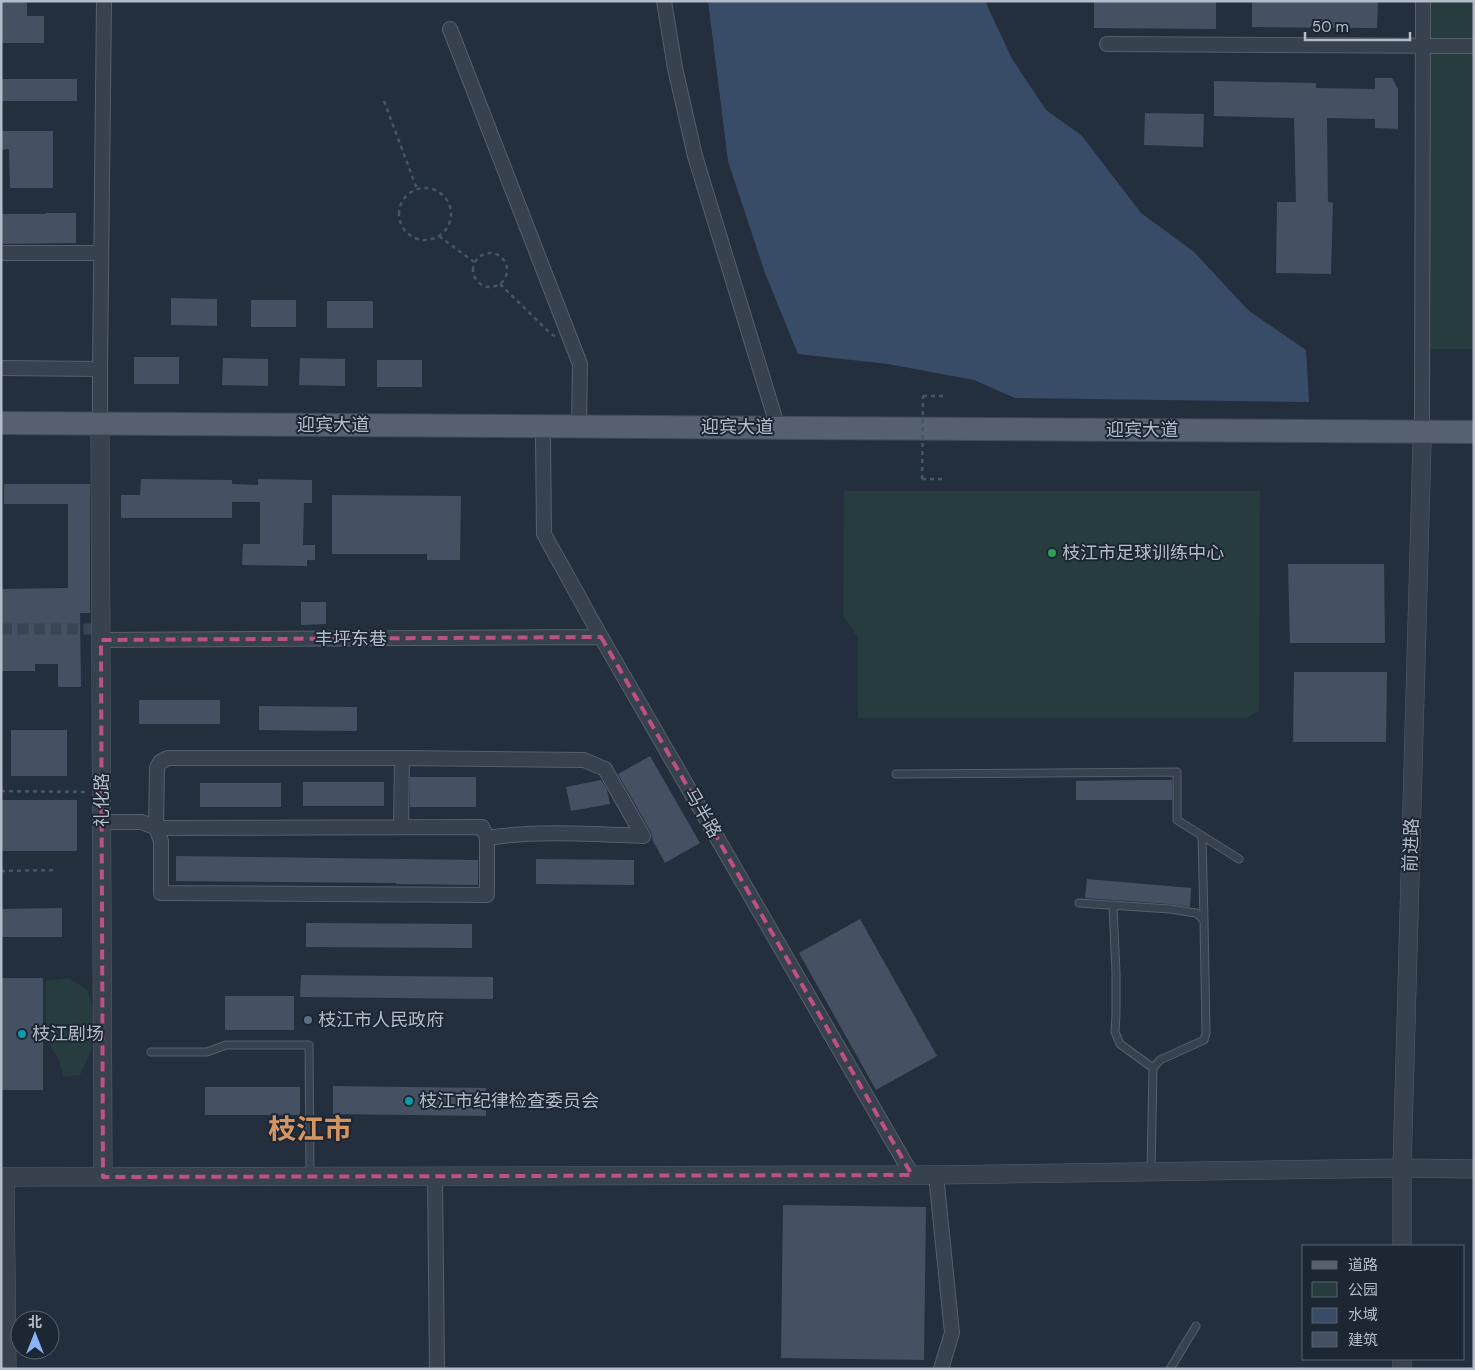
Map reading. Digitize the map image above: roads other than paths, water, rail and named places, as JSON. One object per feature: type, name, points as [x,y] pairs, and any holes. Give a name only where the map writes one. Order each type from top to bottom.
[{"type":"main road","name":"迎宾大道","points":[[1,423],[100,429],[543,438],[1422,437],[1474,432]]},
{"type":"main road","name":"迎宾大道","points":[[1,434],[100,429],[579,426],[1422,437],[1474,443]]},
{"type":"street","points":[[100,429],[104,1]]},
{"type":"street","points":[[664,1],[675,68],[695,156],[778,428]]},
{"type":"street","points":[[1422,437],[1424,1]]},
{"type":"street","points":[[450,29],[580,364],[579,426]]},
{"type":"street","points":[[1107,44],[1474,46]]},
{"type":"street","points":[[1,253],[101,253]]},
{"type":"street","points":[[1,368],[100,369]]},
{"type":"street","name":"礼化路","points":[[100,429],[103,1177]]},
{"type":"street","name":"前进路","points":[[1402,1245],[1402,1168],[1422,437]]},
{"type":"street","name":"马半路","points":[[543,438],[544,534],[912,1175]]},
{"type":"street","name":"丰坪东巷","points":[[101,640],[602,637]]},
{"type":"street","points":[[102,822],[142,822],[156,828],[482,827],[486,838],[486,895],[161,893],[161,841],[156,828],[157,768],[160,762],[168,758],[584,760],[605,769],[643,836],[546,834],[505,835],[486,838]]},
{"type":"street","points":[[401,827],[402,758]]},
{"type":"street","points":[[7,1369],[3,1177],[936,1175],[1402,1168],[1474,1170]]},
{"type":"street","points":[[936,1175],[952,1333],[941,1369]]},
{"type":"street","points":[[435,1176],[436,1369]]},
{"type":"lane","points":[[896,774],[1177,772],[1177,820],[1239,859]]},
{"type":"lane","points":[[1151,1172],[1153,1068],[1160,1060],[1204,1040],[1206,1032],[1202,836]]},
{"type":"lane","points":[[1078,903],[1170,909],[1196,913],[1204,920]]},
{"type":"lane","points":[[1113,905],[1116,973],[1115,1032],[1120,1044],[1153,1068]]},
{"type":"lane","points":[[151,1052],[207,1052],[226,1045],[309,1045],[310,1176]]},
{"type":"lane","points":[[1170,1369],[1196,1326]]},
{"type":"water","points":[[708,1],[985,1],[1012,59],[1046,110],[1082,136],[1141,213],[1194,252],[1249,311],[1306,350],[1309,402],[1015,398],[974,380],[888,364],[798,354],[765,273],[728,161]]},
{"type":"tunnel","points":[[1,629],[101,629]]},
{"type":"place","name":"枝江市足球训练中心","points":[[1052,553]]},
{"type":"place","name":"枝江市人民政府","points":[[308,1020]]},
{"type":"place","name":"枝江剧场","points":[[22,1034]]},
{"type":"place","name":"枝江市纪律检查委员会","points":[[409,1101]]},
{"type":"district","name":"枝江市","points":[[310,1129]]}]
